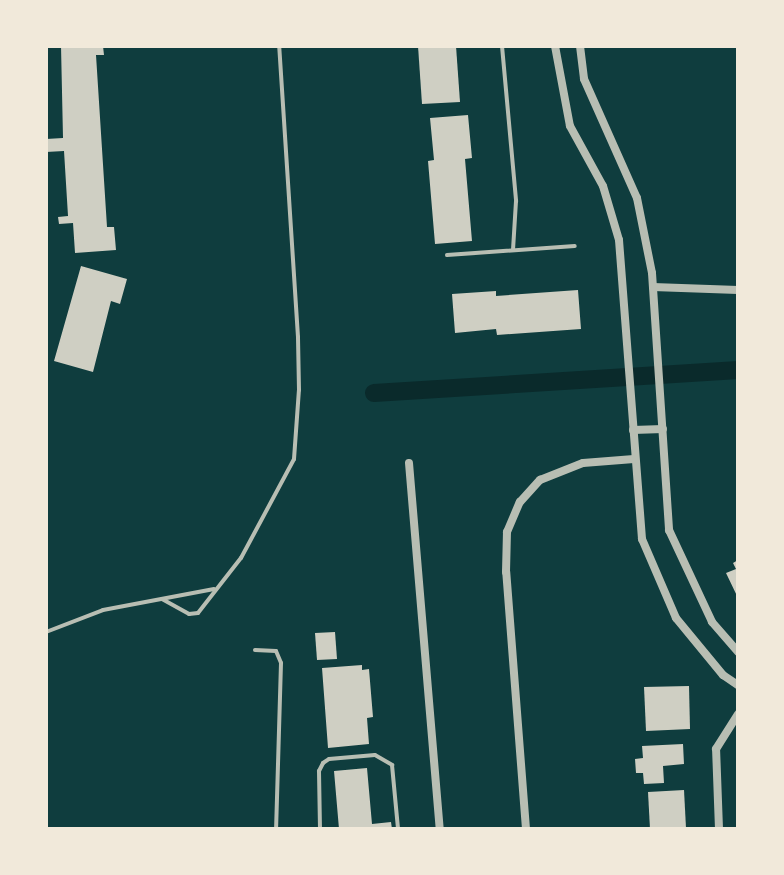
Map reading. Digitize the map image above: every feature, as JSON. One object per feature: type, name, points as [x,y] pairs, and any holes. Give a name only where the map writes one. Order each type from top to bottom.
[{"type":"street","points":[[555,46],[570,126],[603,186],[619,240],[642,539],[676,618],[723,675],[738,685]]},
{"type":"street","points":[[580,46],[584,79],[637,198],[653,287],[669,530],[712,622],[738,652]]},
{"type":"street","points":[[653,287],[738,290]]},
{"type":"street","points":[[633,430],[663,429]]},
{"type":"street","points":[[526,829],[506,572],[507,532],[520,502],[540,480],[583,463],[634,459]]},
{"type":"street","points":[[409,463],[440,829]]},
{"type":"street","points":[[719,829],[716,749],[738,714]]},
{"type":"lane","points":[[162,599],[195,615],[241,558],[294,459],[298,337],[279,46]]},
{"type":"lane","points":[[502,46],[516,201],[513,250]]},
{"type":"lane","points":[[447,255],[575,246]]},
{"type":"lane","points":[[46,632],[103,610],[217,589]]},
{"type":"lane","points":[[255,650],[276,651],[281,663],[276,829]]},
{"type":"lane","points":[[320,829],[319,771],[323,763],[329,759],[375,755],[392,765],[398,829]]},
{"type":"building","points":[[61,46],[103,46],[104,55],[96,55],[107,227],[114,227],[116,250],[75,253],[73,223],[59,224],[58,217],[68,216],[64,151],[46,152],[46,139],[63,138]]},
{"type":"building","points":[[418,46],[456,46],[460,102],[422,104]]},
{"type":"building","points":[[468,115],[472,158],[465,159],[472,241],[435,244],[428,161],[434,160],[430,118]]},
{"type":"building","points":[[81,266],[127,279],[120,304],[111,301],[93,372],[54,361]]},
{"type":"building","points":[[578,290],[581,329],[497,335],[496,329],[455,333],[452,294],[496,291],[496,296]]},
{"type":"building","points":[[738,560],[738,598],[726,573],[736,569],[733,563]]},
{"type":"building","points":[[335,632],[337,659],[317,660],[315,633]]},
{"type":"building","points":[[362,665],[362,670],[369,669],[373,717],[367,718],[369,744],[328,748],[322,668]]},
{"type":"building","points":[[689,686],[690,729],[646,731],[644,687]]},
{"type":"building","points":[[683,744],[684,764],[663,766],[664,783],[644,784],[643,773],[636,773],[635,759],[643,758],[642,746]]},
{"type":"building","points":[[367,768],[372,824],[391,822],[392,829],[339,829],[334,771]]},
{"type":"building","points":[[684,790],[686,828],[650,829],[648,792]]},
{"type":"waterway","points":[[374,393],[738,370]]}]
